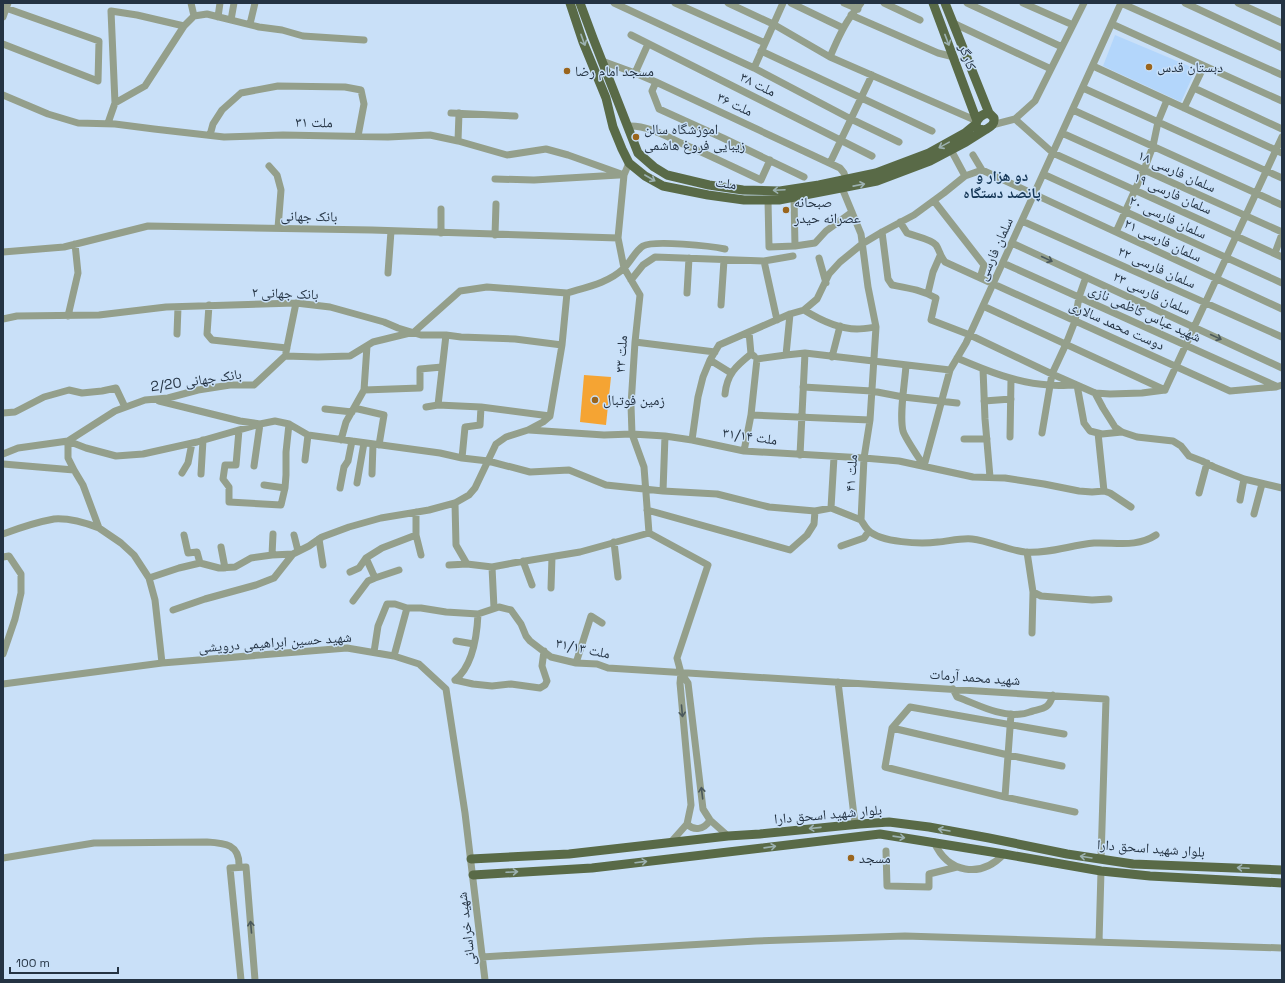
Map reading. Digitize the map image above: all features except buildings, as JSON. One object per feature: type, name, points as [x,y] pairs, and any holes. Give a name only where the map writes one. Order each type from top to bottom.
[{"type":"main road","name":"ملت","points":[[570,3],[583,42],[606,98],[613,127],[629,163],[645,176],[663,186],[734,199],[779,200],[794,197],[844,184],[929,153],[965,133],[977,122]]},
{"type":"main road","name":"ملت","points":[[580,3],[638,153],[654,167],[667,175],[709,185],[750,190],[780,191],[819,185],[877,181],[930,161],[988,128]]},
{"type":"main road","name":"کارگر","points":[[933,3],[977,122]]},
{"type":"main road","name":"کارگر","points":[[945,3],[989,113]]},
{"type":"main road","points":[[606,98],[616,95]]},
{"type":"main road","points":[[989,113],[994,118],[994,123],[988,128],[978,129],[977,122],[983,115],[989,113]]},
{"type":"main road","name":"بلوار شهید اسحق دارا","points":[[471,859],[569,854],[728,836],[889,822],[962,833],[1133,864],[1282,870]]},
{"type":"main road","points":[[960,847],[962,833]]},
{"type":"main road","name":"بلوار شهید اسحق دارا","points":[[473,875],[592,868],[880,834],[1101,871],[1150,876],[1282,883]]},
{"type":"main road","points":[[1101,859],[1101,871]]},
{"type":"street","points":[[191,3],[194,16]]},
{"type":"street","points":[[218,17],[220,3]]},
{"type":"street","points":[[231,20],[234,3]]},
{"type":"street","points":[[250,24],[255,3]]},
{"type":"street","points":[[614,3],[754,68],[851,119],[899,142]]},
{"type":"street","points":[[675,3],[765,43]]},
{"type":"street","points":[[728,3],[773,24],[830,57],[977,122]]},
{"type":"street","points":[[754,68],[783,3]]},
{"type":"street","points":[[791,3],[843,28]]},
{"type":"street","points":[[830,57],[843,28],[859,6],[844,3]]},
{"type":"street","points":[[884,3],[920,20]]},
{"type":"street","points":[[967,3],[1062,47]]},
{"type":"street","points":[[1023,3],[1073,25]]},
{"type":"street","points":[[988,128],[1015,119],[1035,101],[1083,3]]},
{"type":"street","points":[[1121,3],[1282,75]]},
{"type":"street","name":"سلمان فارسی","points":[[924,466],[950,370],[970,335],[1121,3]]},
{"type":"street","points":[[1185,3],[1282,48]]},
{"type":"street","points":[[1238,3],[1282,23]]},
{"type":"street","points":[[3,17],[6,6],[98,40],[98,81],[3,44]]},
{"type":"street","points":[[108,124],[115,103],[111,11],[137,15],[184,26]]},
{"type":"street","points":[[115,103],[144,86],[184,26],[194,16],[207,14],[303,36],[364,40]]},
{"type":"street","points":[[852,15],[938,53],[954,57]]},
{"type":"street","points":[[953,23],[1051,70]]},
{"type":"street","points":[[1112,24],[1282,101]]},
{"type":"street","name":"ملت ۳۸","points":[[631,35],[872,156]]},
{"type":"street","points":[[635,73],[648,44]]},
{"type":"street","points":[[761,51],[932,131]]},
{"type":"street","name":"ملت ۳۶","points":[[602,61],[656,82],[840,168],[844,173],[844,184]]},
{"type":"street","points":[[1093,66],[1279,152]]},
{"type":"street","points":[[1184,108],[1204,66]]},
{"type":"street","points":[[830,163],[872,76]]},
{"type":"street","points":[[656,82],[652,91],[659,109],[804,177]]},
{"type":"street","points":[[210,135],[213,124],[222,110],[241,93],[278,86],[345,87],[361,90],[364,104],[358,136]]},
{"type":"street","points":[[1083,88],[1282,178]]},
{"type":"street","points":[[1194,88],[1282,129]]},
{"type":"street","name":"ملت ۳۱","points":[[3,95],[48,114],[78,123],[108,124],[224,137],[283,135],[388,137],[430,135],[458,141],[507,155],[546,150],[568,155],[624,175]]},
{"type":"street","points":[[1116,232],[1144,170],[1153,146],[1158,122],[1167,100]]},
{"type":"street","points":[[1072,110],[1282,205]]},
{"type":"street","points":[[451,113],[515,116]]},
{"type":"street","points":[[458,141],[459,113]]},
{"type":"street","name":"سلمان فارسی ۱۹","points":[[1015,119],[1053,153],[1282,256]]},
{"type":"street","points":[[628,126],[636,126],[655,131],[761,180],[770,160]]},
{"type":"street","name":"سلمان فارسی ۱۸","points":[[1062,133],[1282,233]]},
{"type":"street","points":[[1165,390],[1266,171],[1279,152],[1282,137]]},
{"type":"street","points":[[951,150],[965,176]]},
{"type":"street","points":[[692,440],[698,397],[703,377],[710,360],[719,345],[790,314],[804,310],[817,300],[829,274],[840,262],[862,244],[934,201],[965,176],[982,170],[973,155]]},
{"type":"street","name":"ملت ۳۳","points":[[629,163],[624,175],[618,238],[624,268],[640,295],[631,405],[632,434],[644,468],[649,533]]},
{"type":"street","points":[[270,166],[277,175],[281,190],[278,228]]},
{"type":"street","name":"سلمان فارسی ۲۱","points":[[982,170],[1282,309]]},
{"type":"street","name":"سلمان فارسی ۲۰","points":[[1043,174],[1282,283]]},
{"type":"street","points":[[496,179],[534,180],[624,175]]},
{"type":"street","name":"ملت ۴۱","points":[[308,435],[488,461],[530,472],[569,470],[606,485],[663,491],[717,494],[769,507],[815,510],[831,508],[861,520],[864,458],[870,420],[876,327],[868,287],[861,234],[852,212],[844,184]]},
{"type":"street","points":[[794,197],[795,246]]},
{"type":"street","points":[[768,200],[769,247],[795,246],[815,243],[826,231],[852,212]]},
{"type":"street","points":[[934,201],[984,265],[980,278]]},
{"type":"street","points":[[495,235],[496,204]]},
{"type":"street","points":[[441,209],[441,233]]},
{"type":"street","name":"سلمان فارسی ۲۲","points":[[1022,220],[1282,337]]},
{"type":"street","name":"دوست محمد سالاری","points":[[900,222],[907,233],[928,240],[935,245],[940,256],[945,262],[1230,391],[1279,386]]},
{"type":"street","name":"بانک جهانی","points":[[3,252],[64,247],[148,226],[278,228],[618,238]]},
{"type":"street","points":[[388,273],[391,231]]},
{"type":"street","points":[[882,232],[888,279],[892,285],[916,289],[936,298],[931,320],[970,335],[1095,393],[1142,393],[1165,390]]},
{"type":"street","points":[[1275,253],[1282,233]]},
{"type":"street","points":[[209,305],[208,334],[212,340],[318,357],[350,356],[373,342],[414,332],[460,291],[487,287],[567,293],[612,279],[624,268],[643,246],[653,243],[707,246],[725,249]]},
{"type":"street","name":"سلمان فارسی ۲۳","points":[[1012,243],[1282,368]]},
{"type":"street","points":[[68,316],[78,273],[75,244]]},
{"type":"street","points":[[631,280],[643,265],[655,256],[724,260],[764,260],[793,256]]},
{"type":"street","points":[[928,294],[933,272],[940,256]]},
{"type":"street","points":[[687,293],[689,258]]},
{"type":"street","points":[[819,258],[826,283]]},
{"type":"street","points":[[721,305],[724,260]]},
{"type":"street","points":[[764,260],[777,320]]},
{"type":"street","name":"شهید عباس کاظمی نازی","points":[[1003,263],[1279,386]]},
{"type":"street","points":[[1042,433],[1052,374],[1075,321],[1079,297],[1086,277]]},
{"type":"street","points":[[149,578],[200,563],[219,568],[235,567],[251,558],[295,552],[309,546],[319,539],[349,527],[381,518],[429,510],[455,503],[469,495],[475,488],[496,444],[506,437],[528,430],[543,422],[550,416],[562,345],[567,293]]},
{"type":"street","points":[[286,352],[296,303]]},
{"type":"street","name":"بانک جهانی ۲","points":[[3,319],[18,316],[98,315],[209,305],[296,303],[330,308],[384,322],[422,335],[515,339],[562,345]]},
{"type":"street","points":[[983,306],[1165,390]]},
{"type":"street","points":[[177,334],[178,307]]},
{"type":"street","points":[[804,310],[820,320],[840,326],[856,329],[876,327]]},
{"type":"street","points":[[786,355],[790,314]]},
{"type":"street","points":[[832,357],[840,326]]},
{"type":"street","points":[[749,332],[751,354],[757,359],[805,353],[950,370]]},
{"type":"street","points":[[438,405],[446,335]]},
{"type":"street","points":[[635,342],[715,352]]},
{"type":"street","points":[[342,440],[346,422],[364,390],[367,346]]},
{"type":"street","name":"بانک جهانی 2/20","points":[[3,454],[18,448],[68,441],[115,411],[145,400],[168,398],[198,390],[224,386],[254,385],[286,352]]},
{"type":"street","points":[[800,454],[805,353]]},
{"type":"street","points":[[725,394],[726,383],[731,373],[751,354]]},
{"type":"street","points":[[957,358],[1011,379],[1050,386],[1078,385]]},
{"type":"street","points":[[744,451],[751,415],[757,359]]},
{"type":"street","points":[[710,360],[731,373]]},
{"type":"street","points":[[906,365],[902,419],[903,432],[924,466]]},
{"type":"street","points":[[364,390],[420,388],[420,369],[442,367]]},
{"type":"street","points":[[983,369],[990,477]]},
{"type":"street","points":[[1010,437],[1011,379]]},
{"type":"street","points":[[1078,385],[1084,423],[1090,431],[1102,434],[1122,432]]},
{"type":"street","points":[[804,387],[872,391],[903,397],[957,403]]},
{"type":"street","points":[[3,413],[16,412],[44,397],[69,390],[82,393],[102,392],[116,388],[125,407]]},
{"type":"street","points":[[1095,393],[1115,427],[1122,432],[1137,437],[1173,442],[1181,446],[1189,456],[1244,478],[1262,484],[1282,488]]},
{"type":"street","points":[[153,399],[240,421],[260,424]]},
{"type":"street","points":[[984,401],[1011,399]]},
{"type":"street","points":[[426,407],[438,405],[481,407],[550,416]]},
{"type":"street","points":[[462,458],[465,427],[480,425],[481,407]]},
{"type":"street","points":[[325,409],[353,410],[384,415],[376,444],[372,474]]},
{"type":"street","points":[[751,415],[870,420]]},
{"type":"street","points":[[99,528],[83,485],[68,458],[68,441],[86,448],[116,456],[143,454],[192,443],[275,421],[289,424],[308,435],[305,460]]},
{"type":"street","points":[[254,466],[260,424]]},
{"type":"street","points":[[239,430],[236,465],[225,465],[224,468],[223,479],[229,488],[229,502],[281,505],[285,488],[286,452],[289,424]]},
{"type":"street","name":"ملت ۳۱/۱۴","points":[[528,430],[604,435],[632,434],[665,436],[744,451],[899,461],[973,477],[990,477],[1044,484],[1079,491],[1104,491]]},
{"type":"street","points":[[1098,433],[1104,491],[1110,493],[1131,507]]},
{"type":"street","points":[[663,491],[665,436]]},
{"type":"street","points":[[964,439],[987,439]]},
{"type":"street","points":[[201,474],[203,440]]},
{"type":"street","points":[[340,488],[344,467],[348,461],[352,441]]},
{"type":"street","points":[[182,473],[188,463],[192,443]]},
{"type":"street","points":[[357,483],[364,443]]},
{"type":"street","points":[[831,508],[834,457]]},
{"type":"street","points":[[1199,493],[1207,463]]},
{"type":"street","points":[[3,464],[74,470]]},
{"type":"street","points":[[1240,500],[1244,478]]},
{"type":"street","points":[[1254,514],[1262,484]]},
{"type":"street","points":[[264,485],[285,488]]},
{"type":"street","points":[[455,503],[456,545],[467,564]]},
{"type":"street","points":[[647,510],[790,550],[807,535],[814,524],[815,510]]},
{"type":"street","points":[[416,512],[416,535],[421,555]]},
{"type":"street","points":[[3,534],[16,529],[55,519],[80,522],[99,528],[121,543],[134,555],[149,578],[155,600],[162,663]]},
{"type":"street","points":[[861,520],[869,531],[879,537],[894,541],[937,542],[971,539],[1027,552],[1056,550],[1094,543],[1134,543],[1150,539],[1156,535]]},
{"type":"street","points":[[841,546],[864,538],[869,531]]},
{"type":"street","points":[[449,566],[467,564],[492,568],[523,561],[580,552],[649,533],[708,565],[677,658],[681,673],[688,683],[703,809],[709,819],[728,836]]},
{"type":"street","points":[[272,555],[273,534]]},
{"type":"street","points":[[184,535],[188,553],[197,552],[200,563]]},
{"type":"street","points":[[173,610],[205,598],[256,585],[274,578],[295,552],[294,535]]},
{"type":"street","points":[[350,572],[359,568],[366,558],[382,548],[416,535]]},
{"type":"street","points":[[319,539],[322,565]]},
{"type":"street","points":[[614,542],[618,577]]},
{"type":"street","points":[[221,547],[225,568]]},
{"type":"street","points":[[1027,552],[1034,592],[1032,633]]},
{"type":"street","points":[[3,557],[9,556],[21,574],[21,593],[10,638],[3,654]]},
{"type":"street","points":[[551,588],[552,557]]},
{"type":"street","points":[[366,558],[375,578]]},
{"type":"street","points":[[523,561],[532,585]]},
{"type":"street","points":[[374,652],[378,626],[387,604],[395,604],[407,608],[478,614],[494,608],[492,568]]},
{"type":"street","points":[[353,601],[368,581],[399,570]]},
{"type":"street","points":[[1034,592],[1041,596],[1092,600],[1109,599]]},
{"type":"street","name":"ملت ۳۱/۱۳","points":[[494,608],[500,607],[511,610],[521,624],[530,641],[550,656],[576,662],[597,664],[608,668],[681,673]]},
{"type":"street","points":[[394,656],[407,608]]},
{"type":"street","points":[[478,614],[477,634],[472,652],[461,675],[455,680],[492,686],[511,684],[540,688],[545,685],[547,680],[542,666],[544,651]]},
{"type":"street","points":[[576,662],[591,616],[602,623]]},
{"type":"street","points":[[456,641],[474,644]]},
{"type":"street","name":"شهید حسین ابراهیمی درویشی","points":[[3,684],[162,663],[347,648],[394,656],[419,664],[446,689],[466,813],[473,875]]},
{"type":"street","points":[[671,842],[688,821],[691,805],[680,683],[681,673]]},
{"type":"street","name":"شهید محمد آرمات","points":[[681,673],[1106,699],[1101,859]]},
{"type":"street","points":[[838,682],[855,824]]},
{"type":"street","points":[[953,689],[957,697],[1002,713],[1011,714],[1020,714],[1047,708],[1051,703],[1053,695]]},
{"type":"street","points":[[1064,734],[910,707],[892,728],[885,767],[1005,797],[1075,812]]},
{"type":"street","points":[[1005,797],[1011,714]]},
{"type":"street","points":[[892,728],[1008,756],[1062,766]]},
{"type":"street","points":[[688,821],[698,825],[709,819]]},
{"type":"street","points":[[3,858],[94,842],[206,842],[229,845],[234,850],[239,860],[239,867]]},
{"type":"street","points":[[934,842],[942,857],[957,867],[970,869],[983,868],[991,865],[1004,854]]},
{"type":"street","points":[[886,851],[887,886],[929,887],[929,874],[957,867]]},
{"type":"street","points":[[241,980],[230,868],[239,867],[246,867],[255,980]]},
{"type":"street","points":[[1099,942],[1101,871]]},
{"type":"street","name":"شهید خراسانی","points":[[473,875],[485,980]]},
{"type":"street","points":[[482,957],[756,941],[905,936],[1022,941],[1282,948]]},
{"type":"street","points":[[238,954],[253,952]]},
{"type":"shaded area","name":"دبستان قدس","points":[[1115,35],[1196,69],[1181,102],[1103,66]]},
{"type":"shaded area","name":"زمین فوتبال","points":[[584,375],[611,377],[606,425],[580,422]]},
{"type":"place","name":"دبستان قدس","points":[[1149,67]]},
{"type":"place","name":"مسجد امام رضا","points":[[567,71]]},
{"type":"place","name":"اموزشگاه سالن زیبایی فروغ هاشمی","points":[[636,137]]},
{"type":"place","name":"صبحانه عصرانه حیدر","points":[[786,210]]},
{"type":"place","name":"زمین فوتبال","points":[[595,400]]},
{"type":"place","name":"مسجد","points":[[851,858]]},
{"type":"district","name":"دو هزار و پانصد دستگاه","points":[[1002,184]]}]
